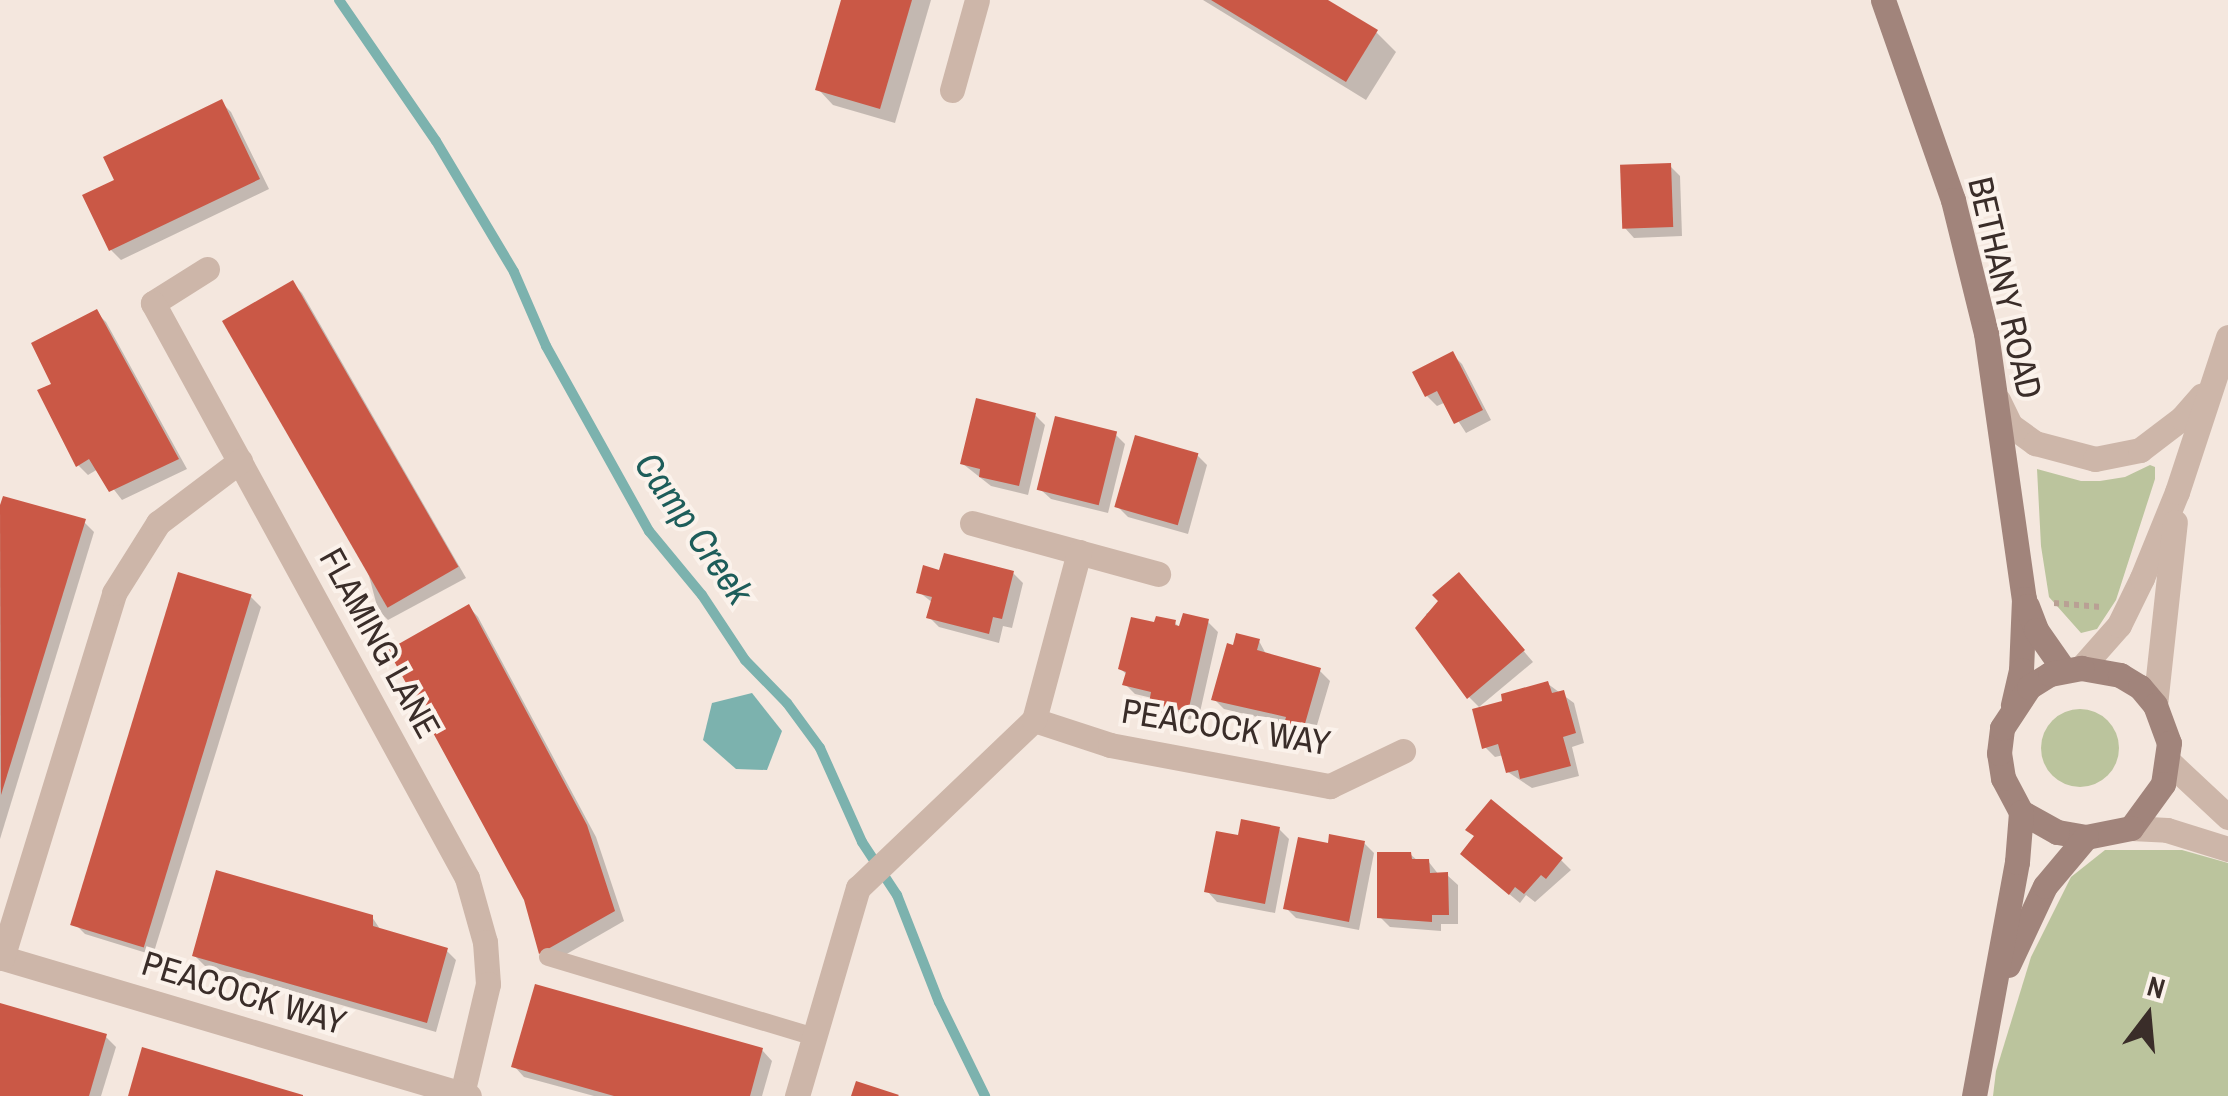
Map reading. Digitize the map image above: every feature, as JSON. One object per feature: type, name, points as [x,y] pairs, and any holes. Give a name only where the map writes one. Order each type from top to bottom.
[{"type":"street","points":[[952,90],[977,0]]},
{"type":"street","name":"BETHANY ROAD","points":[[1884,0],[1956,212],[1986,333],[2024,600],[2021,670],[2013,705]]},
{"type":"street","name":"FLAMING LANE","points":[[207,270],[153,303],[467,878],[485,942],[488,984],[465,1095]]},
{"type":"street","points":[[1974,1096],[2018,862],[2021,812],[2003,778],[1999,753],[2002,728],[2013,705],[2029,687],[2073,669],[2119,625],[2177,492],[2228,338]]},
{"type":"street","points":[[1995,393],[2010,425],[2035,443],[2095,459],[2140,450],[2182,418],[2212,384]]},
{"type":"street","points":[[1,957],[114,593],[158,523],[240,461]]},
{"type":"street","points":[[2155,706],[2177,492]]},
{"type":"street","points":[[972,524],[1158,574]]},
{"type":"street","points":[[796,1096],[858,888],[1034,720],[1080,552]]},
{"type":"street","name":"BETHANY ROAD","points":[[2024,600],[2036,630],[2073,669]]},
{"type":"street","points":[[2073,669],[2120,675],[2155,706],[2164,723],[2169,762],[2158,793],[2131,828]]},
{"type":"street","name":"PEACOCK WAY","points":[[1034,720],[1110,745],[1330,786],[1403,751]]},
{"type":"street","points":[[2169,762],[2228,817]]},
{"type":"street","points":[[2021,812],[2057,832],[2086,837],[2131,828],[2167,830],[2228,849]]},
{"type":"street","points":[[1991,1001],[2045,886],[2086,837]]},
{"type":"street","name":"PEACOCK WAY","points":[[1,957],[465,1095]]},
{"type":"lane","points":[[548,957],[814,1036]]},
{"type":"path","points":[[2053,604],[2086,602],[2111,612]]},
{"type":"green space","points":[[2150,465],[2155,467],[2155,479],[2116,600],[2097,629],[2081,633],[2049,597],[2041,546],[2037,469],[2081,481],[2100,481],[2125,477]]},
{"type":"green space","points":[[2080,709],[2108,720],[2119,748],[2108,776],[2080,787],[2052,776],[2041,748],[2052,720]]},
{"type":"green space","points":[[2105,850],[2182,850],[2228,863],[2228,1096],[1993,1096],[1996,1071],[2031,957],[2071,877]]},
{"type":"water","points":[[752,693],[782,731],[767,770],[736,769],[703,740],[712,703]]},
{"type":"building","points":[[841,0],[912,0],[880,109],[815,90]]},
{"type":"building","points":[[1211,0],[1328,0],[1378,30],[1346,82]]},
{"type":"building","points":[[222,99],[260,179],[109,251],[82,195],[114,180],[103,157]]},
{"type":"building","points":[[1671,163],[1673,227],[1622,229],[1620,165]]},
{"type":"building","points":[[293,280],[458,567],[387,608],[222,321]]},
{"type":"building","points":[[97,309],[179,459],[109,492],[89,459],[76,467],[37,390],[51,384],[31,343]]},
{"type":"building","points":[[1453,351],[1483,410],[1454,424],[1437,391],[1425,397],[1412,372]]},
{"type":"building","points":[[976,398],[1036,413],[1019,486],[979,477],[980,469],[960,464]]},
{"type":"building","points":[[1055,416],[1117,431],[1099,505],[1037,490]]},
{"type":"building","points":[[1135,435],[1198,453],[1178,525],[1114,507]]},
{"type":"building","points":[[3,496],[86,519],[1,795],[0,505]]},
{"type":"building","points":[[944,553],[1014,571],[1002,619],[993,617],[989,634],[926,618],[932,597],[916,593],[923,565],[939,570]]},
{"type":"building","points":[[178,572],[252,595],[144,947],[70,925]]},
{"type":"building","points":[[1459,572],[1525,650],[1467,699],[1415,628],[1438,601],[1432,595]]},
{"type":"building","points":[[469,604],[587,825],[615,911],[539,954],[524,900],[388,650]]},
{"type":"building","points":[[1183,613],[1209,619],[1188,712],[1149,703],[1151,692],[1122,685],[1126,672],[1118,669],[1131,617],[1154,622],[1156,616],[1176,620],[1175,625],[1179,626]]},
{"type":"building","points":[[1236,633],[1260,639],[1257,650],[1321,668],[1302,734],[1283,728],[1286,717],[1211,700],[1227,643],[1233,645]]},
{"type":"building","points":[[1548,681],[1552,693],[1564,690],[1576,733],[1563,737],[1571,766],[1520,779],[1518,770],[1506,773],[1498,744],[1482,749],[1472,709],[1502,701],[1501,694]]},
{"type":"building","points":[[1491,799],[1563,858],[1546,879],[1541,875],[1524,894],[1515,887],[1509,895],[1460,854],[1474,836],[1465,830]]},
{"type":"building","points":[[1241,819],[1280,827],[1265,904],[1204,892],[1216,831],[1238,835]]},
{"type":"building","points":[[1329,834],[1365,841],[1349,922],[1283,909],[1298,837],[1328,843]]},
{"type":"building","points":[[1377,852],[1411,852],[1412,859],[1429,859],[1430,873],[1448,872],[1449,915],[1432,915],[1432,922],[1377,918]]},
{"type":"building","points":[[216,870],[373,915],[373,926],[448,948],[427,1023],[192,956]]},
{"type":"building","points":[[535,984],[763,1048],[750,1096],[614,1096],[511,1067]]},
{"type":"building","points":[[0,1003],[107,1034],[89,1096],[0,1096]]},
{"type":"building","points":[[142,1047],[303,1095],[303,1096],[128,1096]]},
{"type":"building","points":[[856,1081],[899,1095],[851,1096]]},
{"type":"waterway","name":"Camp Creek","points":[[339,0],[436,141],[514,272],[546,346],[649,531],[702,595],[745,660],[787,703],[820,748],[862,842],[897,895],[939,1002],[985,1096]]}]
